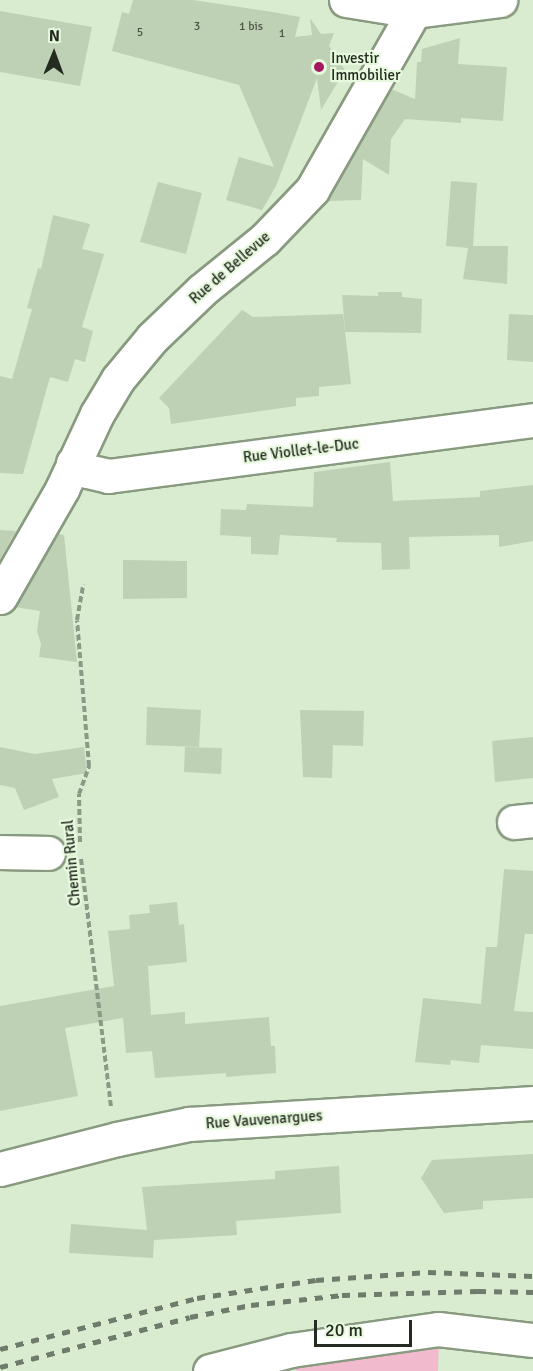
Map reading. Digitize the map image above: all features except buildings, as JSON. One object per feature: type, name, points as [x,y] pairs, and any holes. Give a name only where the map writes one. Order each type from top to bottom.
[{"type":"street","points":[[346,0],[415,5],[500,0]]},
{"type":"street","name":"Rue de Bellevue","points":[[0,597],[62,489],[97,414],[118,379],[152,338],[202,290],[265,239],[312,190],[415,5]]},
{"type":"street","name":"Rue Viollet-le-Duc","points":[[73,463],[87,471],[108,476],[533,420]]},
{"type":"street","points":[[0,852],[48,853]]},
{"type":"street","name":"Rue Vauvenargues","points":[[0,1168],[189,1124],[533,1102]]},
{"type":"street","points":[[210,1371],[291,1350],[438,1329],[533,1340]]},
{"type":"path","name":"Chemin Rural","points":[[83,585],[77,620],[89,766],[79,794],[80,849],[108,1093],[117,1139]]},
{"type":"shaded area","points":[[439,1342],[438,1371],[296,1371],[296,1360]]},
{"type":"railway","points":[[0,1349],[197,1298],[316,1280],[428,1272],[533,1276]]},
{"type":"railway","points":[[0,1367],[190,1317],[251,1305],[342,1295],[478,1291],[533,1292]]},
{"type":"place","name":"Investir Immobilier","points":[[319,67]]}]
